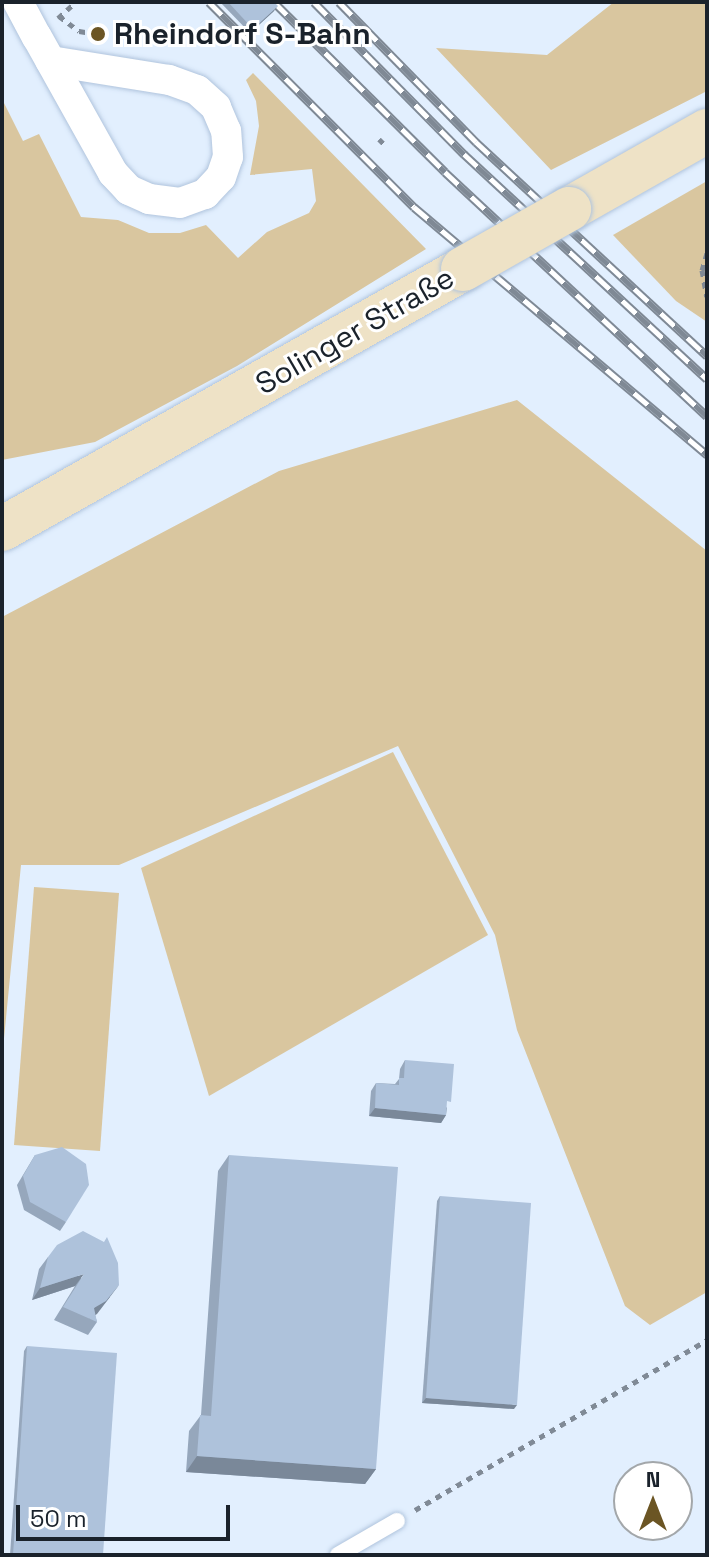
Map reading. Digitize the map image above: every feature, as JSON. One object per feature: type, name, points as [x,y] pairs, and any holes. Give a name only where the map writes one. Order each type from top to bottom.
[{"type":"main road","name":"Solinger Straße","points":[[2,529],[707,131]]},
{"type":"street","points":[[18,2],[113,173],[129,190],[149,199],[180,203],[205,194],[221,177],[228,157],[226,131],[216,107],[197,90],[169,80],[51,61]]},
{"type":"lane","points":[[338,1555],[397,1521]]},
{"type":"path","points":[[60,17],[79,31],[98,34]]},
{"type":"path","points":[[379,139],[387,147]]},
{"type":"path","points":[[707,253],[702,270],[707,297]]},
{"type":"path","points":[[397,1521],[707,1340]]},
{"type":"shaded area","points":[[614,2],[707,2],[707,91],[551,170],[436,48],[547,55]]},
{"type":"shaded area","points":[[253,73],[426,249],[237,366],[95,442],[2,460],[2,99],[23,141],[39,134],[81,217],[118,220],[149,233],[180,233],[206,225],[238,258],[267,232],[309,213],[316,201],[312,169],[250,175],[259,126],[256,101],[246,80]]},
{"type":"shaded area","points":[[707,181],[707,322],[676,301],[613,235]]},
{"type":"shaded area","points":[[517,400],[707,551],[707,1292],[650,1325],[625,1306],[517,1030],[495,935],[398,746],[119,865],[21,865],[2,1059],[2,617],[279,471]]},
{"type":"shaded area","points":[[393,752],[488,935],[209,1096],[141,868]]},
{"type":"shaded area","points":[[34,887],[119,893],[100,1151],[14,1145]]},
{"type":"building","points":[[228,2],[274,2],[278,6],[253,29]]},
{"type":"building","points":[[405,1060],[454,1064],[451,1102],[447,1101],[446,1115],[375,1108],[376,1083],[399,1085],[399,1078],[404,1078]]},
{"type":"building","points":[[62,1147],[86,1164],[89,1185],[66,1222],[30,1202],[23,1176],[35,1155]]},
{"type":"building","points":[[229,1155],[398,1167],[376,1469],[197,1456],[200,1415],[211,1416]]},
{"type":"building","points":[[440,1196],[531,1203],[517,1405],[426,1398]]},
{"type":"building","points":[[83,1231],[104,1242],[107,1237],[118,1263],[119,1285],[106,1301],[94,1308],[97,1322],[63,1307],[84,1274],[40,1288],[48,1257],[57,1245]]},
{"type":"building","points":[[27,1346],[117,1353],[103,1555],[13,1555]]},
{"type":"railway","points":[[209,2],[414,207],[707,455]]},
{"type":"railway","points":[[274,2],[445,172],[707,416]]},
{"type":"railway","points":[[314,2],[464,154],[707,379]]},
{"type":"railway","points":[[339,2],[476,142],[707,356]]},
{"type":"place","name":"Rheindorf S-Bahn","points":[[98,34]]}]
